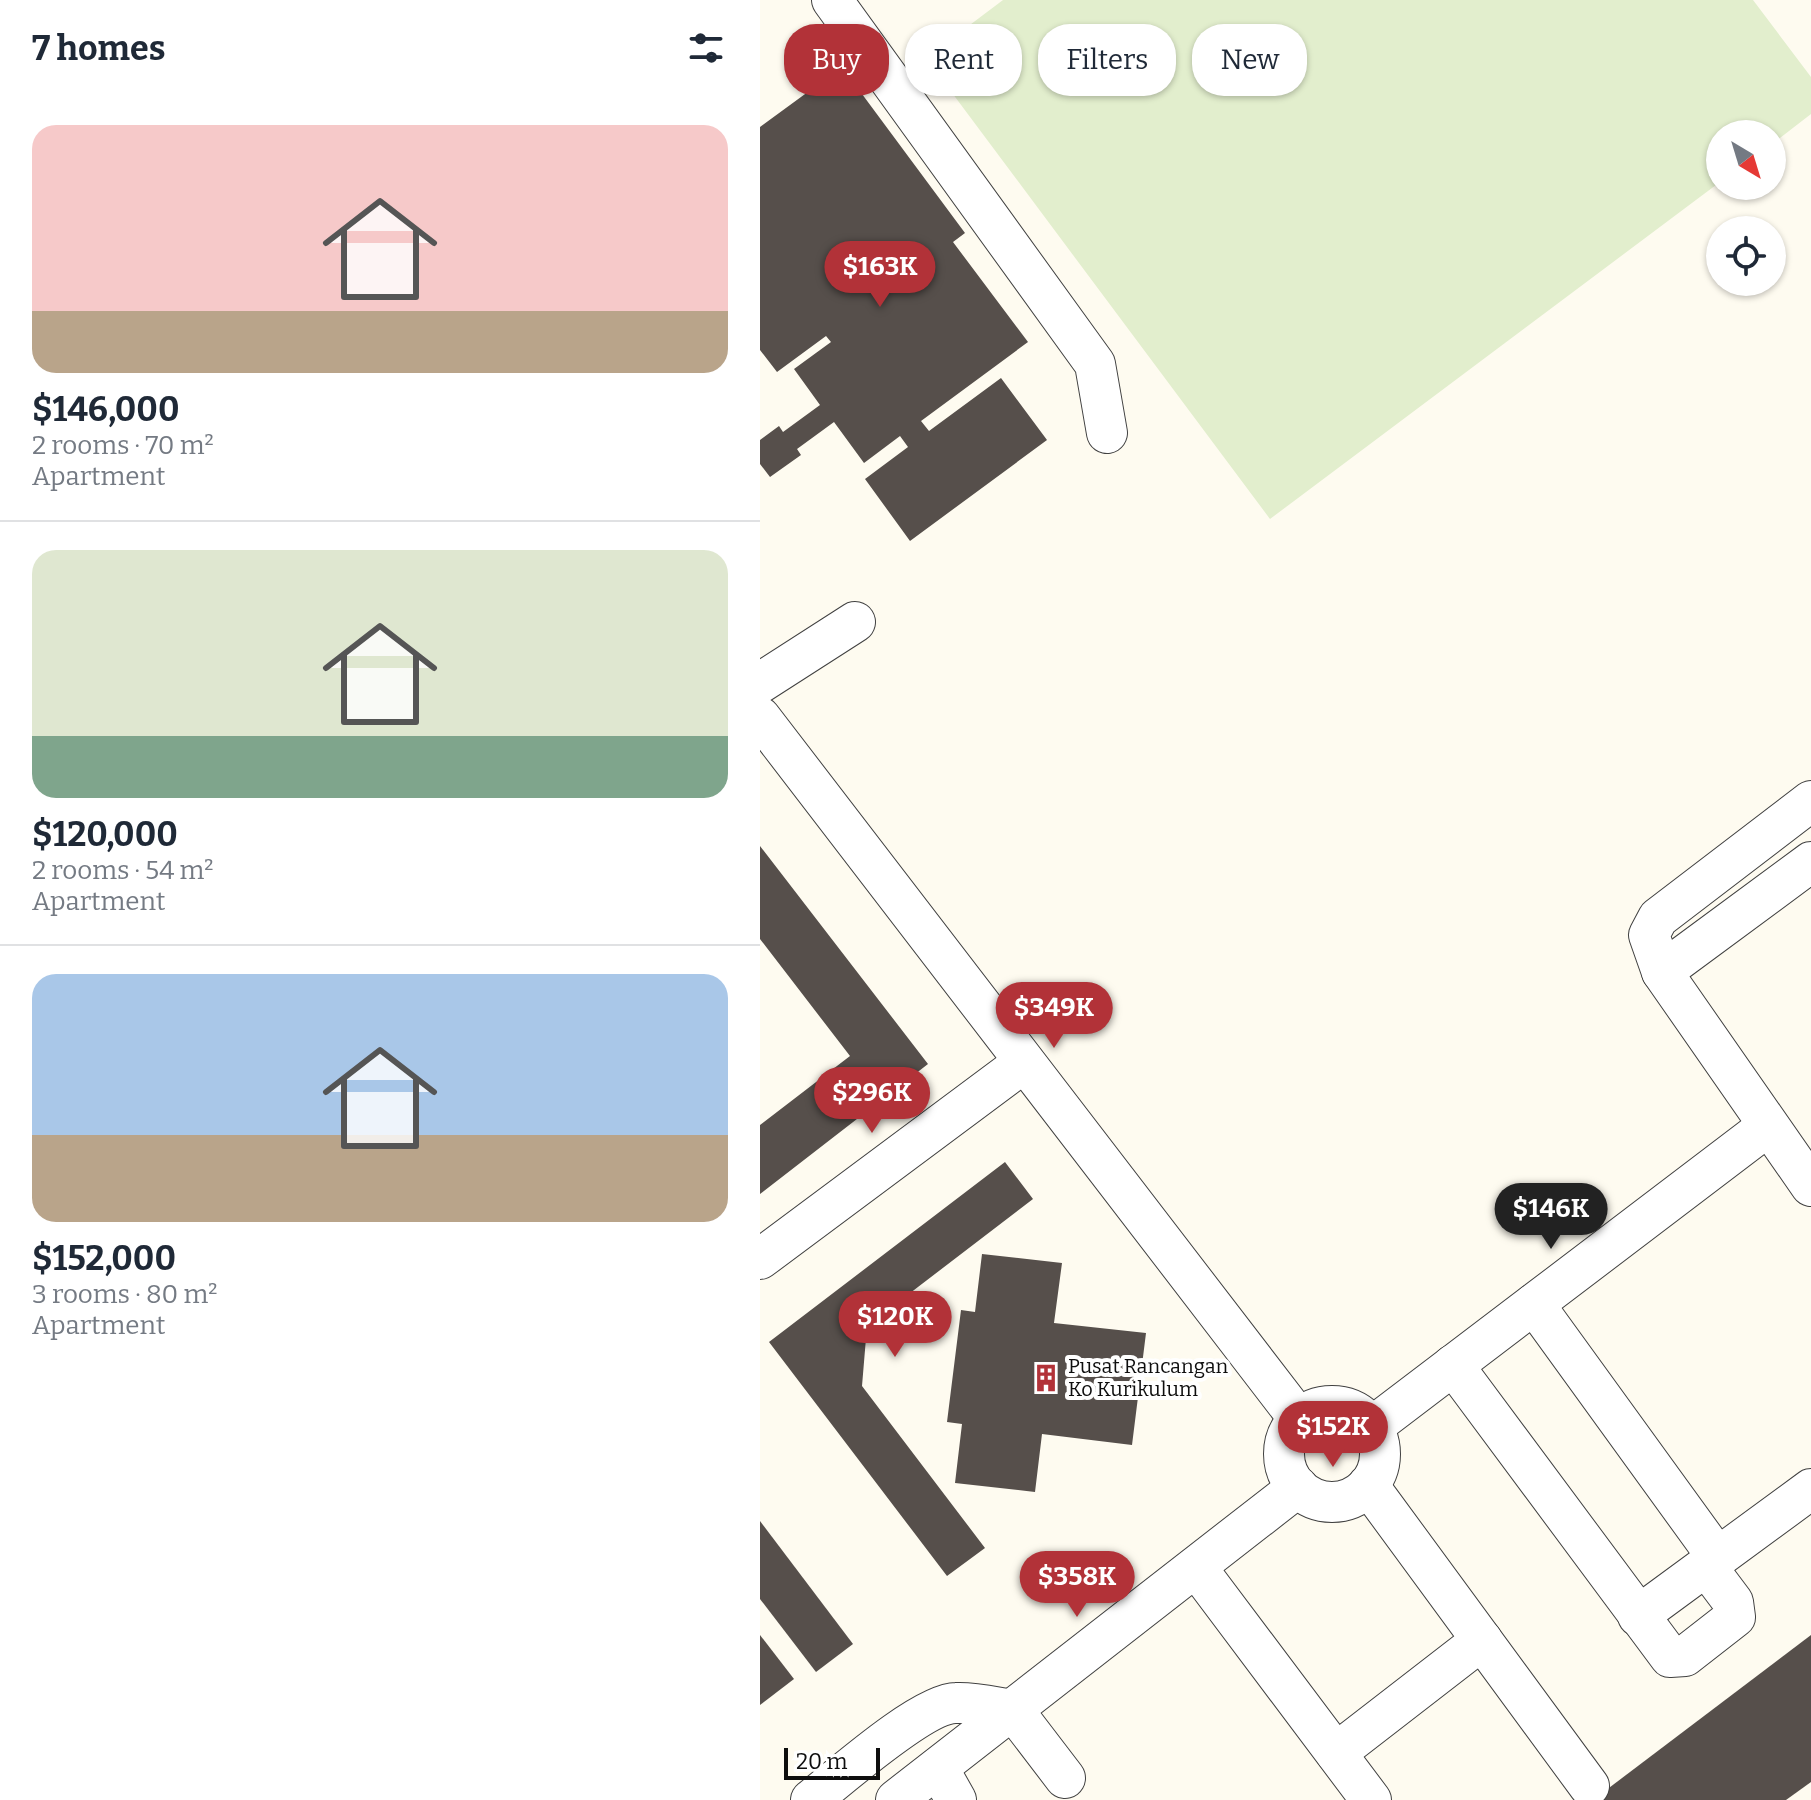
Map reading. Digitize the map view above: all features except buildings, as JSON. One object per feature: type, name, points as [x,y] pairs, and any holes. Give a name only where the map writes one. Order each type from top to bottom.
[{"type":"street","points":[[832,0],[1095,364],[1107,433]]},
{"type":"street","points":[[760,683],[855,622]]},
{"type":"street","points":[[760,717],[1299,1419]]},
{"type":"street","points":[[1811,801],[1658,918],[1649,935],[1662,972],[1811,1186]]},
{"type":"street","points":[[1662,972],[1811,862]]},
{"type":"street","points":[[760,1259],[1023,1063]]},
{"type":"street","points":[[1372,1427],[1768,1126]]},
{"type":"street","points":[[1453,1365],[1665,1653],[1678,1659],[1685,1656],[1735,1617],[1733,1602],[1712,1562],[1534,1304]]},
{"type":"street","points":[[1329,1406],[1346,1408],[1360,1415],[1372,1427],[1379,1441],[1380,1456],[1376,1472],[1368,1485],[1356,1495],[1326,1501],[1311,1497],[1298,1487],[1289,1475],[1284,1445],[1299,1419],[1313,1410],[1329,1406]]},
{"type":"street","points":[[1368,1485],[1589,1786]]},
{"type":"street","points":[[896,1800],[947,1784],[1013,1710],[1298,1487]]},
{"type":"street","points":[[1638,1616],[1811,1489]]},
{"type":"street","points":[[1196,1567],[1371,1800]]},
{"type":"street","points":[[1336,1753],[1482,1640]]},
{"type":"street","points":[[811,1800],[917,1718],[938,1706],[955,1702],[1013,1710],[1065,1778]]},
{"type":"green space","points":[[1003,0],[1753,0],[1811,77],[1811,114],[1786,133],[1786,120],[1706,120],[1706,192],[1270,519],[954,96],[1022,96],[1022,24],[971,24]]},
{"type":"place","name":"Pusat Rancangan Ko Kurikulum","points":[[1046,1378]]}]
